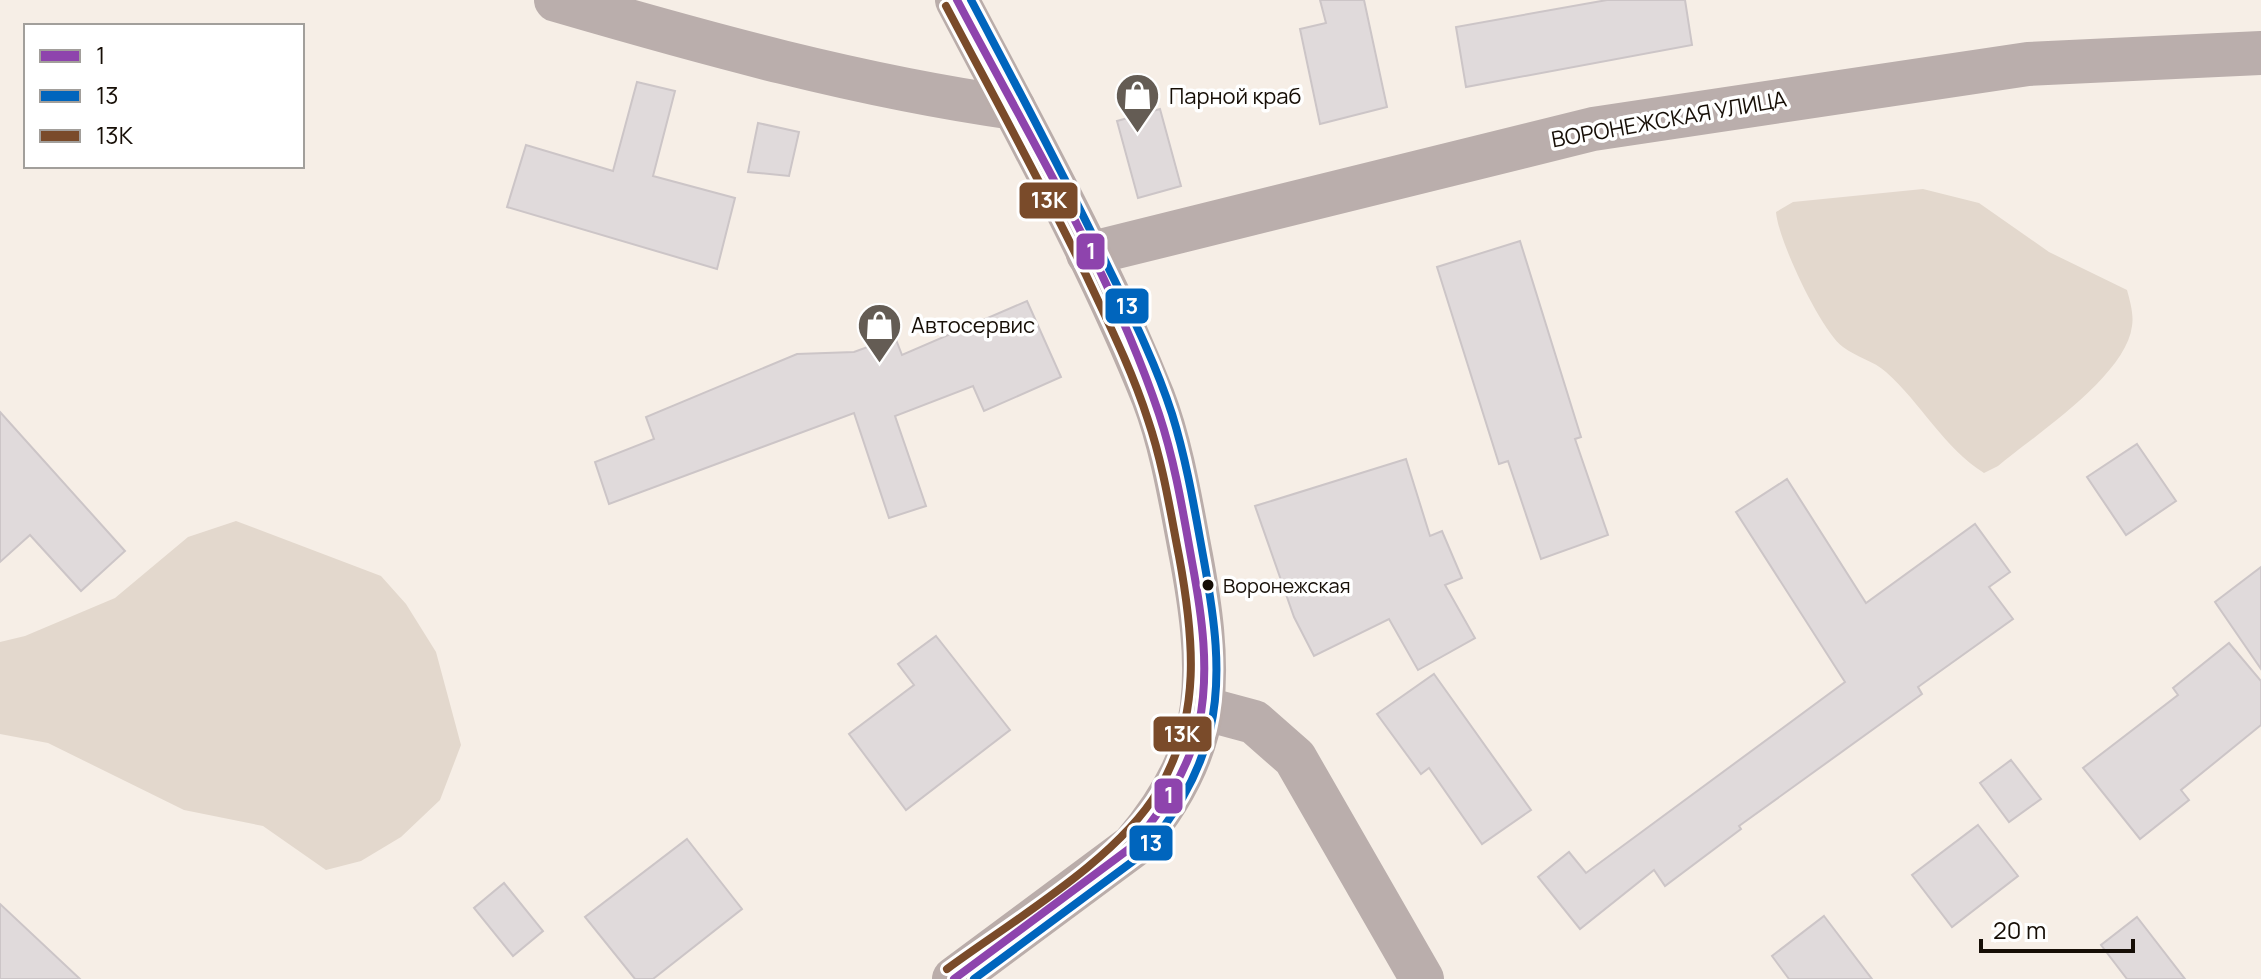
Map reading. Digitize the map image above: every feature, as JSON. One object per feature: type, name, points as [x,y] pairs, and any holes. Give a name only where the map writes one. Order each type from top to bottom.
[{"type":"main road","points":[[954,979],[1133,846],[1157,817],[1176,785],[1194,739],[1202,708],[1204,672],[1197,593],[1175,481],[1154,399],[1088,254],[957,0]]},
{"type":"street","points":[[556,0],[753,56],[923,95],[1014,108]]},
{"type":"street","name":"ВОРОНЕЖСКАЯ УЛИЦА","points":[[1088,254],[1578,132],[1669,115],[2028,64],[2261,53]]},
{"type":"street","points":[[1202,708],[1254,722],[1295,758],[1422,979]]},
{"type":"shaded area","points":[[1923,189],[1979,203],[2049,252],[2127,290],[2130,303],[2132,326],[2126,345],[2114,365],[2077,403],[1998,466],[1984,473],[1957,451],[1886,372],[1843,347],[1834,338],[1802,284],[1784,243],[1776,212],[1793,202]]},
{"type":"shaded area","points":[[236,521],[381,576],[406,604],[436,652],[461,745],[440,800],[401,837],[361,861],[326,870],[263,826],[184,810],[48,743],[0,734],[0,642],[25,636],[115,598],[188,537]]},
{"type":"building","points":[[1320,0],[1364,0],[1387,107],[1320,124],[1300,29],[1326,23]]},
{"type":"building","points":[[1607,0],[1685,0],[1692,45],[1466,87],[1456,27]]},
{"type":"building","points":[[637,82],[675,91],[653,176],[735,198],[717,269],[507,207],[526,145],[613,171]]},
{"type":"building","points":[[1160,109],[1181,186],[1138,198],[1117,121]]},
{"type":"building","points":[[758,123],[799,132],[789,176],[748,172]]},
{"type":"building","points":[[1520,241],[1581,437],[1575,439],[1608,535],[1541,559],[1508,461],[1499,464],[1437,267]]},
{"type":"building","points":[[1027,301],[1061,377],[984,411],[973,386],[895,416],[926,506],[889,518],[854,413],[609,504],[595,462],[654,439],[646,417],[797,354],[854,352],[895,337],[902,355]]},
{"type":"building","points":[[0,412],[125,551],[81,591],[30,535],[0,562]]},
{"type":"building","points":[[2137,444],[2176,501],[2126,535],[2087,477]]},
{"type":"building","points":[[1406,459],[1430,536],[1442,531],[1462,578],[1445,585],[1475,638],[1418,670],[1389,619],[1314,656],[1294,617],[1255,506]]},
{"type":"building","points":[[1787,479],[1866,603],[1975,524],[2010,572],[1989,587],[2013,619],[1918,687],[1922,694],[1739,826],[1741,829],[1665,886],[1654,870],[1580,929],[1538,877],[1569,852],[1586,873],[1845,682],[1736,512]]},
{"type":"building","points":[[2261,567],[2261,669],[2215,602]]},
{"type":"building","points":[[936,636],[1010,730],[906,810],[849,734],[914,685],[898,664]]},
{"type":"building","points":[[2229,643],[2261,681],[2261,725],[2181,790],[2189,800],[2140,839],[2083,768],[2178,695],[2173,688]]},
{"type":"building","points":[[1434,674],[1531,810],[1482,844],[1429,768],[1421,774],[1377,714]]},
{"type":"building","points":[[2011,760],[2041,799],[2009,822],[1980,783]]},
{"type":"building","points":[[1978,825],[2018,876],[1952,927],[1912,875]]},
{"type":"building","points":[[687,839],[742,909],[653,979],[635,979],[585,917]]},
{"type":"building","points":[[504,883],[543,931],[513,956],[474,908]]},
{"type":"building","points":[[0,904],[80,979],[0,979]]},
{"type":"building","points":[[1824,916],[1872,979],[1789,979],[1772,956]]},
{"type":"building","points":[[2137,917],[2185,979],[2127,979],[2101,945]]},
{"type":"transit line","name":"1","points":[[954,979],[1133,846],[1164,804],[1189,757],[1199,724],[1204,684],[1199,602],[1178,487],[1159,414],[1117,308],[1092,255],[957,0]]},
{"type":"transit line","name":"13","points":[[971,0],[1093,235],[1166,395],[1194,506],[1216,646],[1214,709],[1205,747],[1183,797],[1152,842],[1140,856],[974,979]]},
{"type":"transit line","name":"13К","points":[[946,6],[1069,241],[1142,401],[1162,470],[1179,556],[1191,646],[1191,676],[1182,734],[1158,791],[1140,816],[1117,841],[1062,888],[947,969]]},
{"type":"place","name":"Парной краб","points":[[1138,135]]},
{"type":"place","name":"Автосервис","points":[[880,364]]},
{"type":"place","name":"Воронежская","points":[[1208,585]]}]
